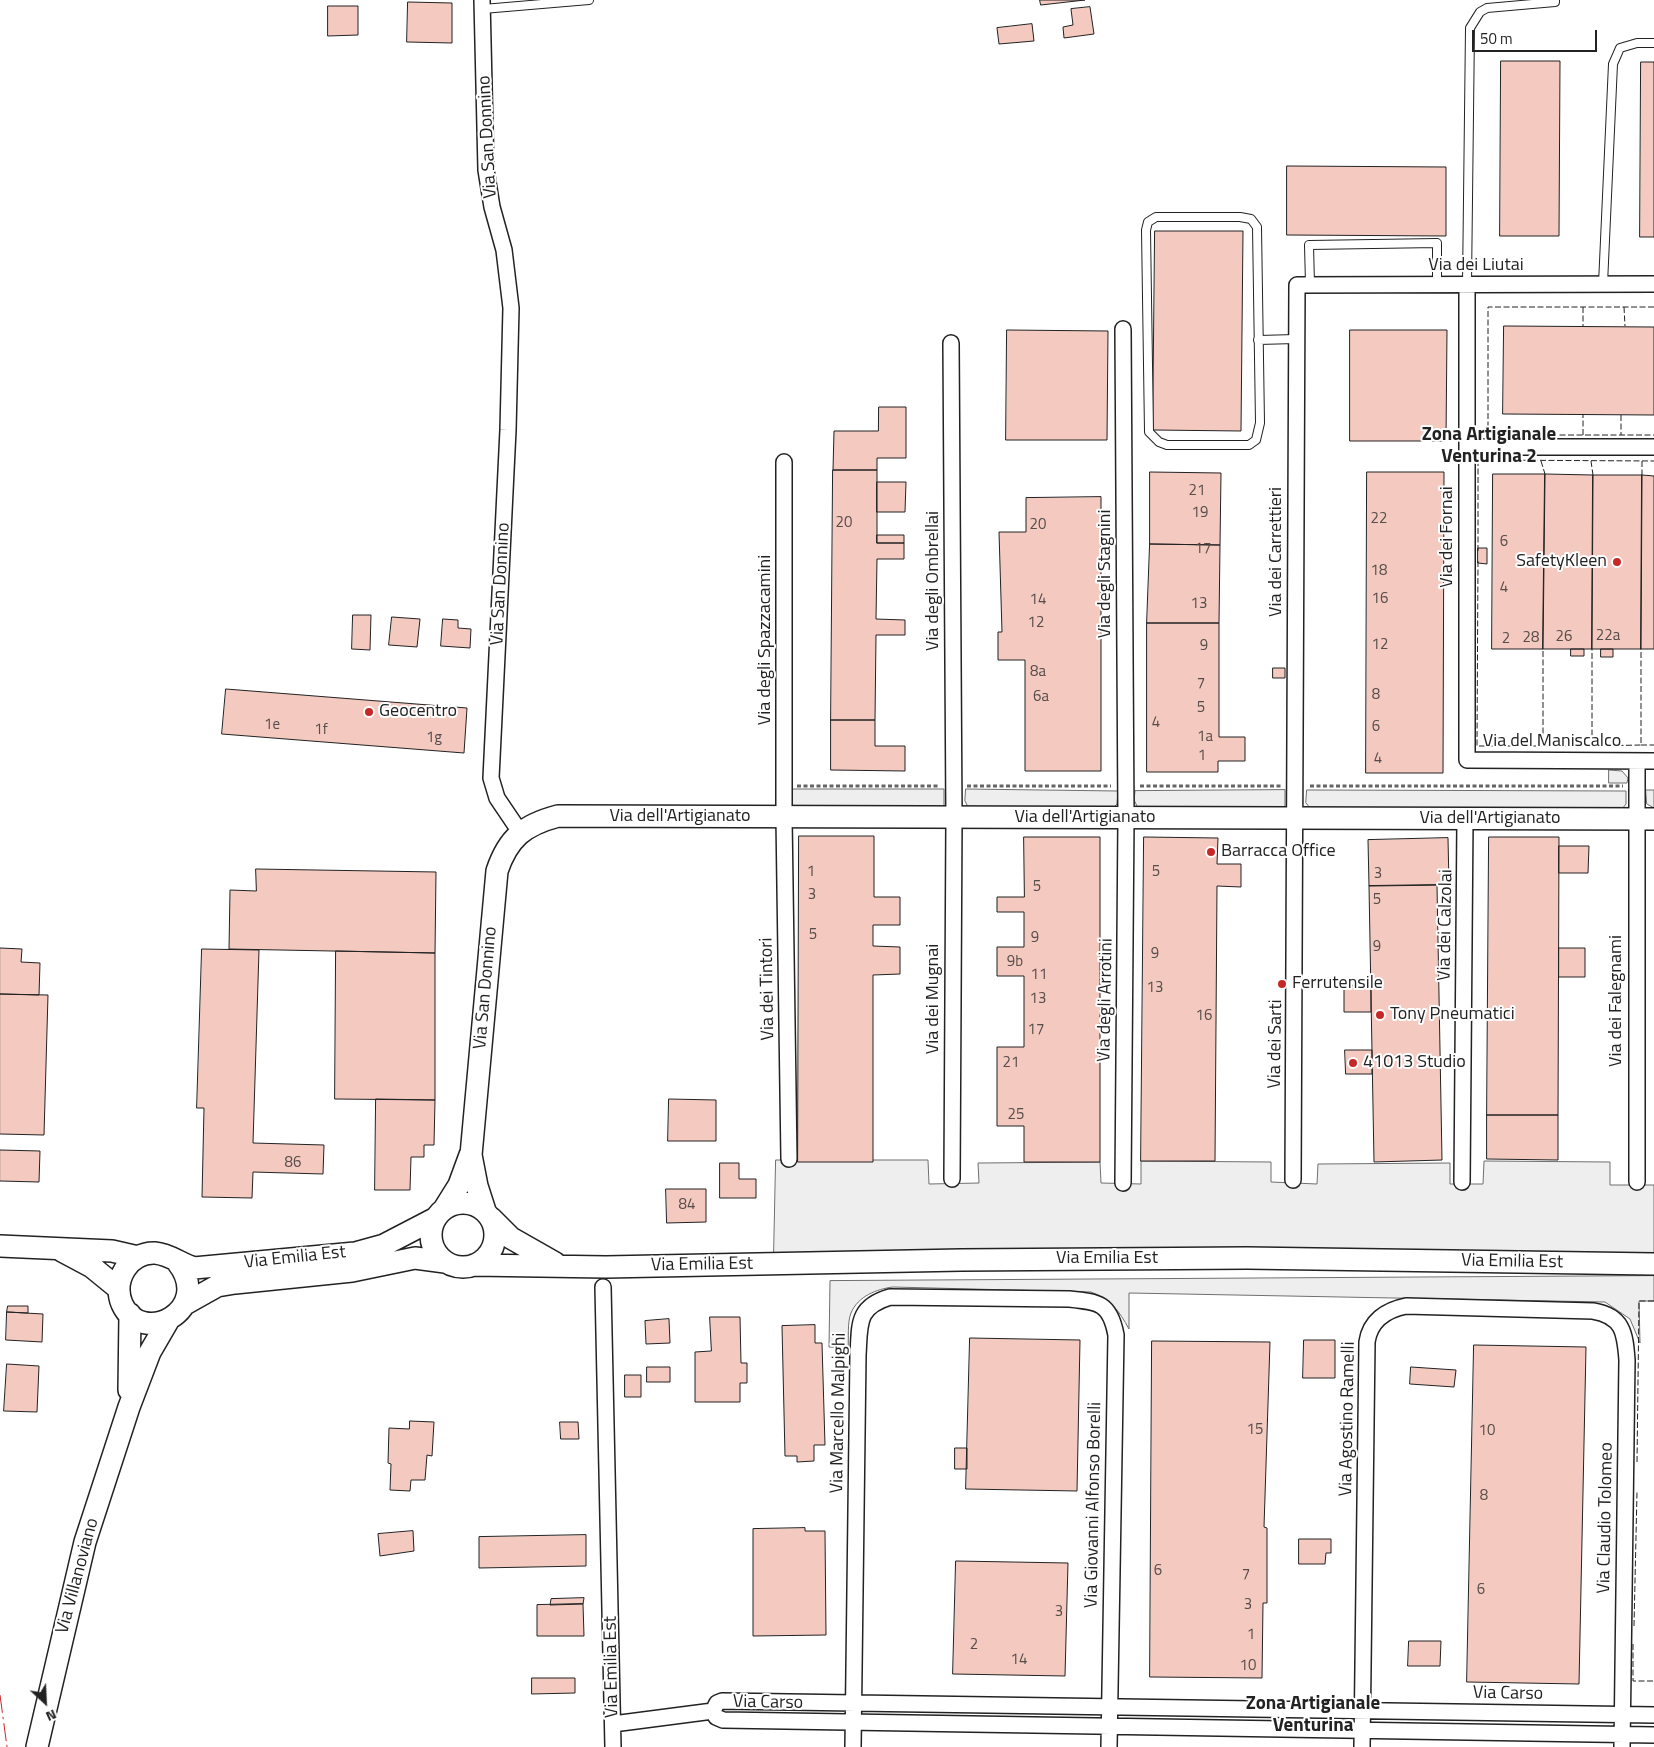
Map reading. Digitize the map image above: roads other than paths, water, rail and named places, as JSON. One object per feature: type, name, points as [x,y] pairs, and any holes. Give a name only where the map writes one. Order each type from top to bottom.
[{"type":"main road","name":"Via dell'Artigianato","points":[[520,832],[543,820],[558,816],[1645,819]]},
{"type":"main road","name":"Via San Donnino","points":[[488,1214],[477,1186],[471,1155],[497,871],[503,854],[520,832]]},
{"type":"main road","name":"Via San Donnino","points":[[440,1214],[459,1185],[471,1155]]},
{"type":"main road","name":"Via Emilia Est","points":[[0,1246],[112,1251],[138,1257],[155,1253],[194,1268],[355,1252],[384,1245],[460,1203],[469,1203],[488,1214],[511,1238],[527,1249],[560,1265]]},
{"type":"main road","points":[[440,1214],[431,1231],[432,1245],[445,1262]]},
{"type":"main road","points":[[474,1265],[483,1261],[494,1245],[495,1227],[488,1214]]},
{"type":"main road","name":"Via Emilia Est","points":[[55,1248],[92,1267],[119,1289],[124,1307],[130,1314]]},
{"type":"main road","points":[[119,1289],[124,1270],[138,1257]]},
{"type":"main road","name":"Via Emilia Est","points":[[168,1320],[181,1311],[185,1304],[217,1286],[352,1271],[415,1258],[445,1262],[459,1267],[474,1265],[606,1267],[961,1260],[1247,1258],[1654,1264]]},
{"type":"main road","points":[[178,1263],[185,1272],[188,1282],[185,1304]]},
{"type":"main road","points":[[130,1314],[144,1322],[160,1323],[168,1320]]},
{"type":"main road","name":"Via Villanoviano","points":[[128,1407],[130,1314]]},
{"type":"main road","name":"Via Villanoviano","points":[[37,1747],[85,1542],[128,1407],[150,1352],[168,1320]]},
{"type":"street","name":"Via San Donnino","points":[[482,4],[486,170],[492,207],[504,250],[511,308],[508,430],[491,778],[497,798],[520,832]]},
{"type":"street","name":"Via dei Liutai","points":[[1304,284],[1654,284]]},
{"type":"street","name":"Via dei Carrettieri","points":[[1296,819],[1296,339],[1304,284]]},
{"type":"street","name":"Via dei Fornai","points":[[1467,760],[1468,284]]},
{"type":"street","name":"Via degli Stagnini","points":[[1123,329],[1126,818]]},
{"type":"street","name":"Via degli Ombrellai","points":[[951,343],[954,818]]},
{"type":"street","points":[[1467,447],[1654,447]]},
{"type":"street","name":"Via degli Spazzacamini","points":[[784,462],[784,818]]},
{"type":"street","name":"Via del Maniscalco","points":[[1467,760],[1654,761]]},
{"type":"street","name":"Via del Maniscalco","points":[[1637,761],[1636,786],[1645,819]]},
{"type":"street","name":"Via dei Tintori","points":[[784,818],[789,1159]]},
{"type":"street","name":"Via dei Mugnai","points":[[952,1179],[954,818]]},
{"type":"street","name":"Via degli Arrotini","points":[[1122,1183],[1126,818]]},
{"type":"street","name":"Via dei Calzolai","points":[[1462,1182],[1465,818]]},
{"type":"street","name":"Via dei Sarti","points":[[1293,1180],[1296,819]]},
{"type":"street","name":"Via dei Falegnami","points":[[1637,1182],[1645,819]]},
{"type":"street","name":"Via Emilia Est","points":[[603,1287],[613,1747]]},
{"type":"street","name":"Via Marcello Malpighi","points":[[854,1702],[858,1355],[860,1321],[865,1311],[874,1303],[890,1297],[1069,1299],[1093,1301],[1105,1307]]},
{"type":"street","name":"Via Agostino Ramelli","points":[[1362,1710],[1368,1333],[1374,1324],[1388,1312],[1406,1306],[1593,1310],[1605,1313],[1618,1323]]},
{"type":"street","name":"Via Giovanni Alfonso Borelli","points":[[1105,1307],[1114,1321],[1116,1336],[1109,1706]]},
{"type":"street","name":"Via Claudio Tolomeo","points":[[1618,1323],[1623,1334],[1627,1360],[1622,1741]]},
{"type":"street","name":"Via Carso","points":[[1654,1715],[722,1701],[717,1703],[713,1711],[716,1717],[723,1720],[1362,1730],[1622,1741],[1654,1735]]},
{"type":"street","points":[[853,1747],[854,1702]]},
{"type":"street","points":[[1109,1706],[1109,1747]]},
{"type":"street","points":[[1362,1710],[1362,1747]]},
{"type":"street","points":[[613,1724],[713,1711]]},
{"type":"lane","points":[[482,4],[589,0]]},
{"type":"lane","points":[[1468,284],[1470,28],[1480,12],[1487,8],[1555,2],[1555,0]]},
{"type":"lane","points":[[1603,284],[1613,64],[1620,48],[1636,43],[1654,43]]},
{"type":"lane","points":[[1240,217],[1251,219],[1254,222],[1258,239],[1258,340],[1260,423],[1256,440],[1249,445],[1167,444],[1159,442],[1153,437],[1149,432],[1146,230],[1151,219],[1240,217]]},
{"type":"lane","points":[[1304,284],[1309,245],[1436,243],[1437,284]]},
{"type":"lane","points":[[1258,340],[1296,339]]},
{"type":"place","name":"SafetyKleen","points":[[1617,562]]},
{"type":"place","name":"Geocentro","points":[[369,712]]},
{"type":"place","name":"Barracca Office","points":[[1211,852]]},
{"type":"place","name":"Ferrutensile","points":[[1282,984]]},
{"type":"place","name":"Tony Pneumatici","points":[[1380,1015]]},
{"type":"place","name":"41013 Studio","points":[[1353,1063]]},
{"type":"district","name":"Zona Artigianale Venturina 2","points":[[1489,446]]},
{"type":"district","name":"Zona Artigianale Venturina","points":[[1313,1715]]}]
